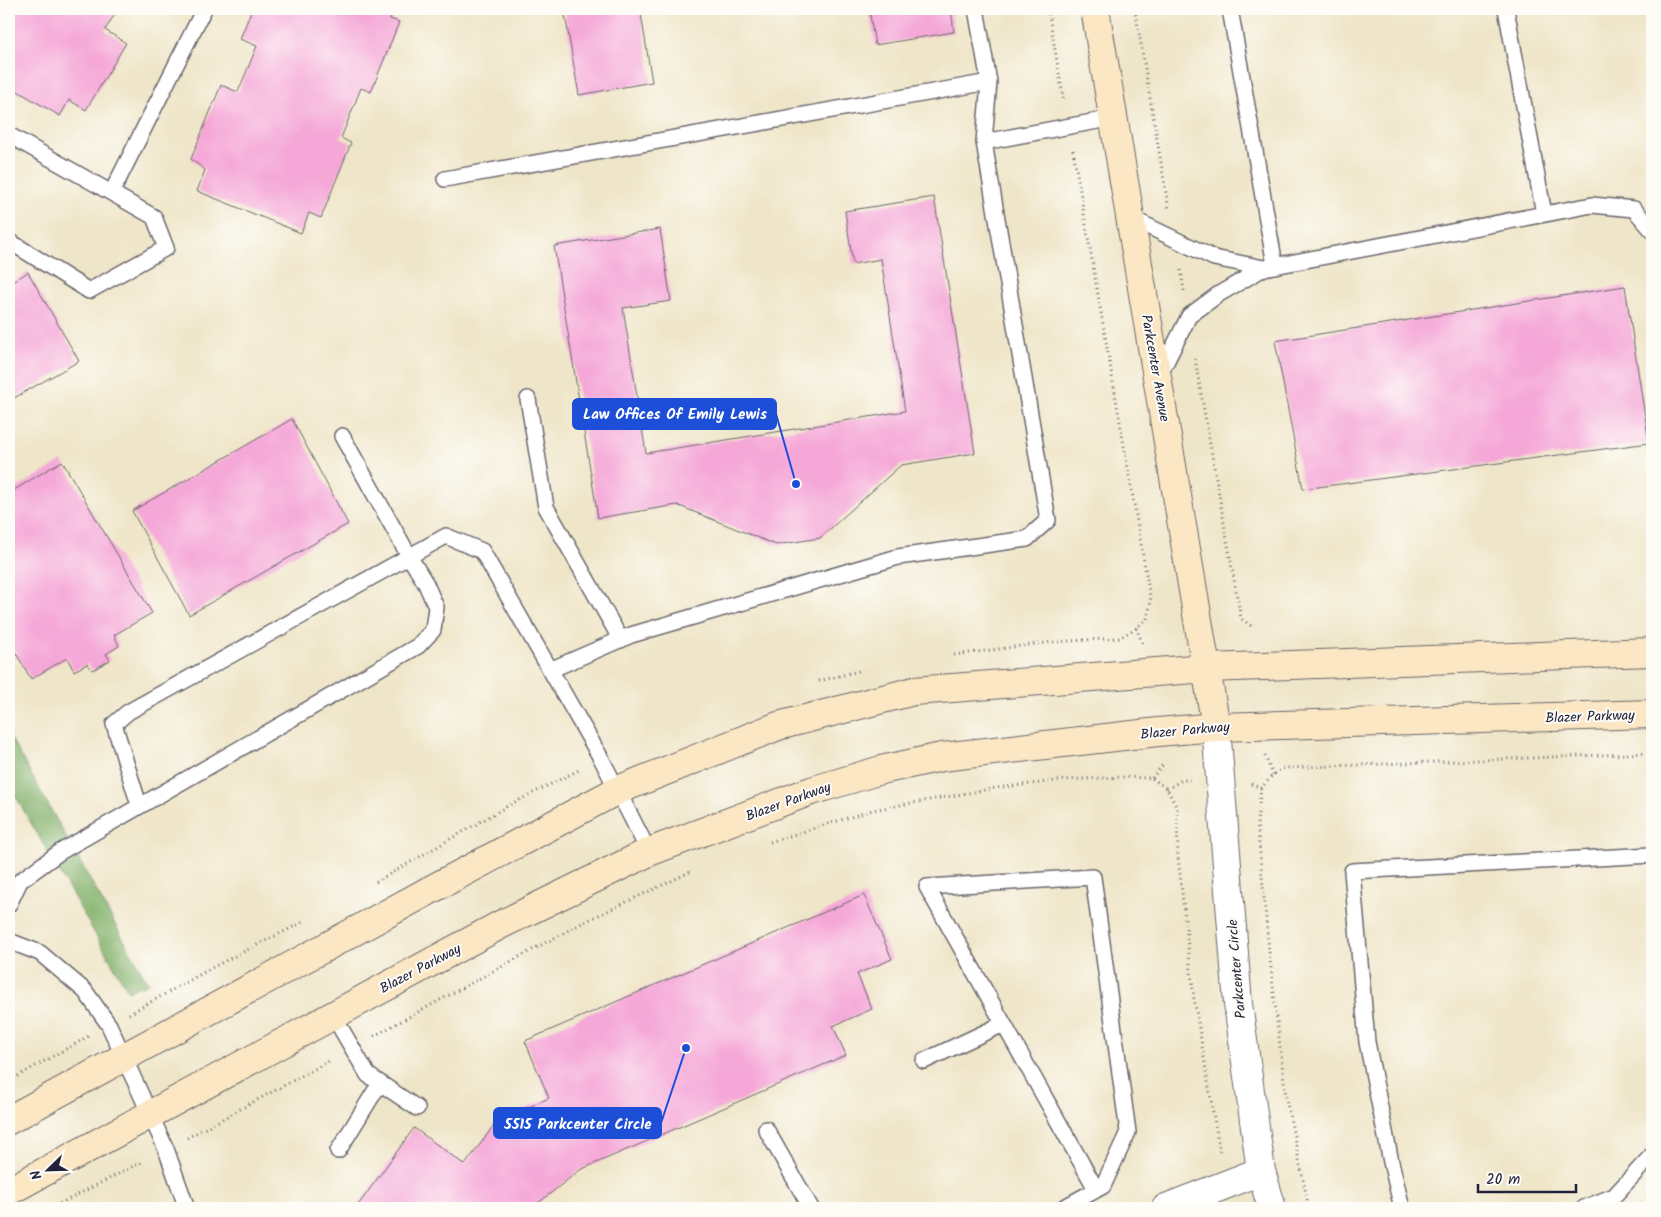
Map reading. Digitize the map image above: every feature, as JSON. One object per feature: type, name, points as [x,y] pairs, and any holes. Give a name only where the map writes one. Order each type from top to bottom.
[{"type":"street","name":"Parkcenter Avenue","points":[[1095,9],[1216,727]]},
{"type":"street","points":[[9,1120],[432,888],[618,790],[778,726],[914,691],[1207,668],[1652,652]]},
{"type":"street","name":"Blazer Parkway","points":[[9,1191],[500,925],[649,852],[811,791],[881,770],[942,757],[1216,727],[1652,714]]},
{"type":"street","name":"Parkcenter Circle","points":[[1216,727],[1238,1004],[1261,1171],[1272,1208]]},
{"type":"street","points":[[1166,1208],[1261,1171]]},
{"type":"lane","points":[[112,192],[204,9]]},
{"type":"lane","points":[[550,670],[621,640],[898,557],[1027,539],[1048,520],[984,142],[989,82],[976,9]]},
{"type":"lane","points":[[1230,9],[1269,266]]},
{"type":"lane","points":[[1506,9],[1544,214]]},
{"type":"lane","points":[[445,179],[989,82]]},
{"type":"lane","points":[[984,142],[1114,118]]},
{"type":"lane","points":[[9,135],[154,217],[166,248],[89,291],[9,240]]},
{"type":"lane","points":[[1158,378],[1189,316],[1219,294],[1269,266],[1592,205],[1634,208],[1652,230]]},
{"type":"lane","points":[[1131,218],[1214,258],[1269,266]]},
{"type":"lane","points":[[528,399],[546,508],[621,640]]},
{"type":"lane","points":[[9,904],[20,881],[60,852],[418,646],[433,630],[436,608],[426,584],[342,436]]},
{"type":"lane","points":[[139,805],[114,724],[128,712],[446,536],[482,551],[618,790],[649,852]]},
{"type":"lane","points":[[1402,1208],[1367,1042],[1352,871],[1652,855]]},
{"type":"lane","points":[[1063,1208],[1103,1186],[1128,1132],[1093,877],[927,887],[1096,1189]]},
{"type":"lane","points":[[9,941],[40,954],[85,991],[109,1025],[166,1149],[185,1203],[184,1208]]},
{"type":"lane","points":[[333,1016],[368,1075],[417,1108]]},
{"type":"lane","points":[[924,1061],[1003,1024]]},
{"type":"lane","points":[[338,1151],[380,1083]]},
{"type":"lane","points":[[766,1129],[811,1208]]},
{"type":"lane","points":[[1584,1208],[1603,1205],[1614,1196],[1652,1155]]},
{"type":"path","points":[[1048,9],[1150,592],[1151,602],[1147,619],[1136,628]]},
{"type":"path","points":[[1273,775],[1284,768],[1652,753]]},
{"type":"path","points":[[764,844],[873,810],[996,788],[1065,780],[1125,777],[1152,778],[1167,789],[1177,808],[1178,857],[1194,998],[1219,1147],[1223,1186]]},
{"type":"path","points":[[1261,788],[1257,822],[1269,951],[1286,1098],[1309,1208]]},
{"type":"path","points":[[51,1208],[166,1149],[578,925],[690,872]]},
{"type":"green space","points":[[9,735],[148,983],[128,991],[9,785]]},
{"type":"building","points":[[9,9],[118,9],[105,30],[126,43],[86,110],[69,100],[60,116],[9,86]]},
{"type":"building","points":[[252,9],[394,9],[390,19],[399,22],[371,92],[361,88],[341,138],[351,143],[321,218],[309,213],[301,233],[197,191],[205,170],[191,159],[221,85],[238,92],[257,46],[240,39]]},
{"type":"building","points":[[564,9],[665,9],[641,14],[652,82],[579,95]]},
{"type":"building","points":[[869,9],[951,9],[954,32],[875,45]]},
{"type":"building","points":[[934,197],[975,453],[901,465],[820,538],[776,545],[677,505],[598,518],[554,246],[660,229],[671,301],[623,308],[646,453],[905,411],[881,259],[853,264],[845,211]]},
{"type":"building","points":[[28,272],[79,361],[9,401],[9,284]]},
{"type":"building","points":[[1625,286],[1649,443],[1303,489],[1275,341]]},
{"type":"building","points":[[292,419],[348,524],[189,615],[132,511]]},
{"type":"building","points":[[62,461],[152,613],[114,635],[119,646],[106,654],[110,660],[93,670],[87,664],[74,671],[67,658],[31,679],[9,641],[9,493]]},
{"type":"building","points":[[864,895],[892,959],[857,974],[872,1009],[833,1026],[846,1055],[580,1170],[532,1208],[356,1208],[414,1128],[465,1165],[497,1121],[549,1098],[525,1041]]},
{"type":"place","name":"Law Offices Of Emily Lewis","points":[[796,484]]},
{"type":"place","name":"5515 Parkcenter Circle","points":[[686,1048]]}]
